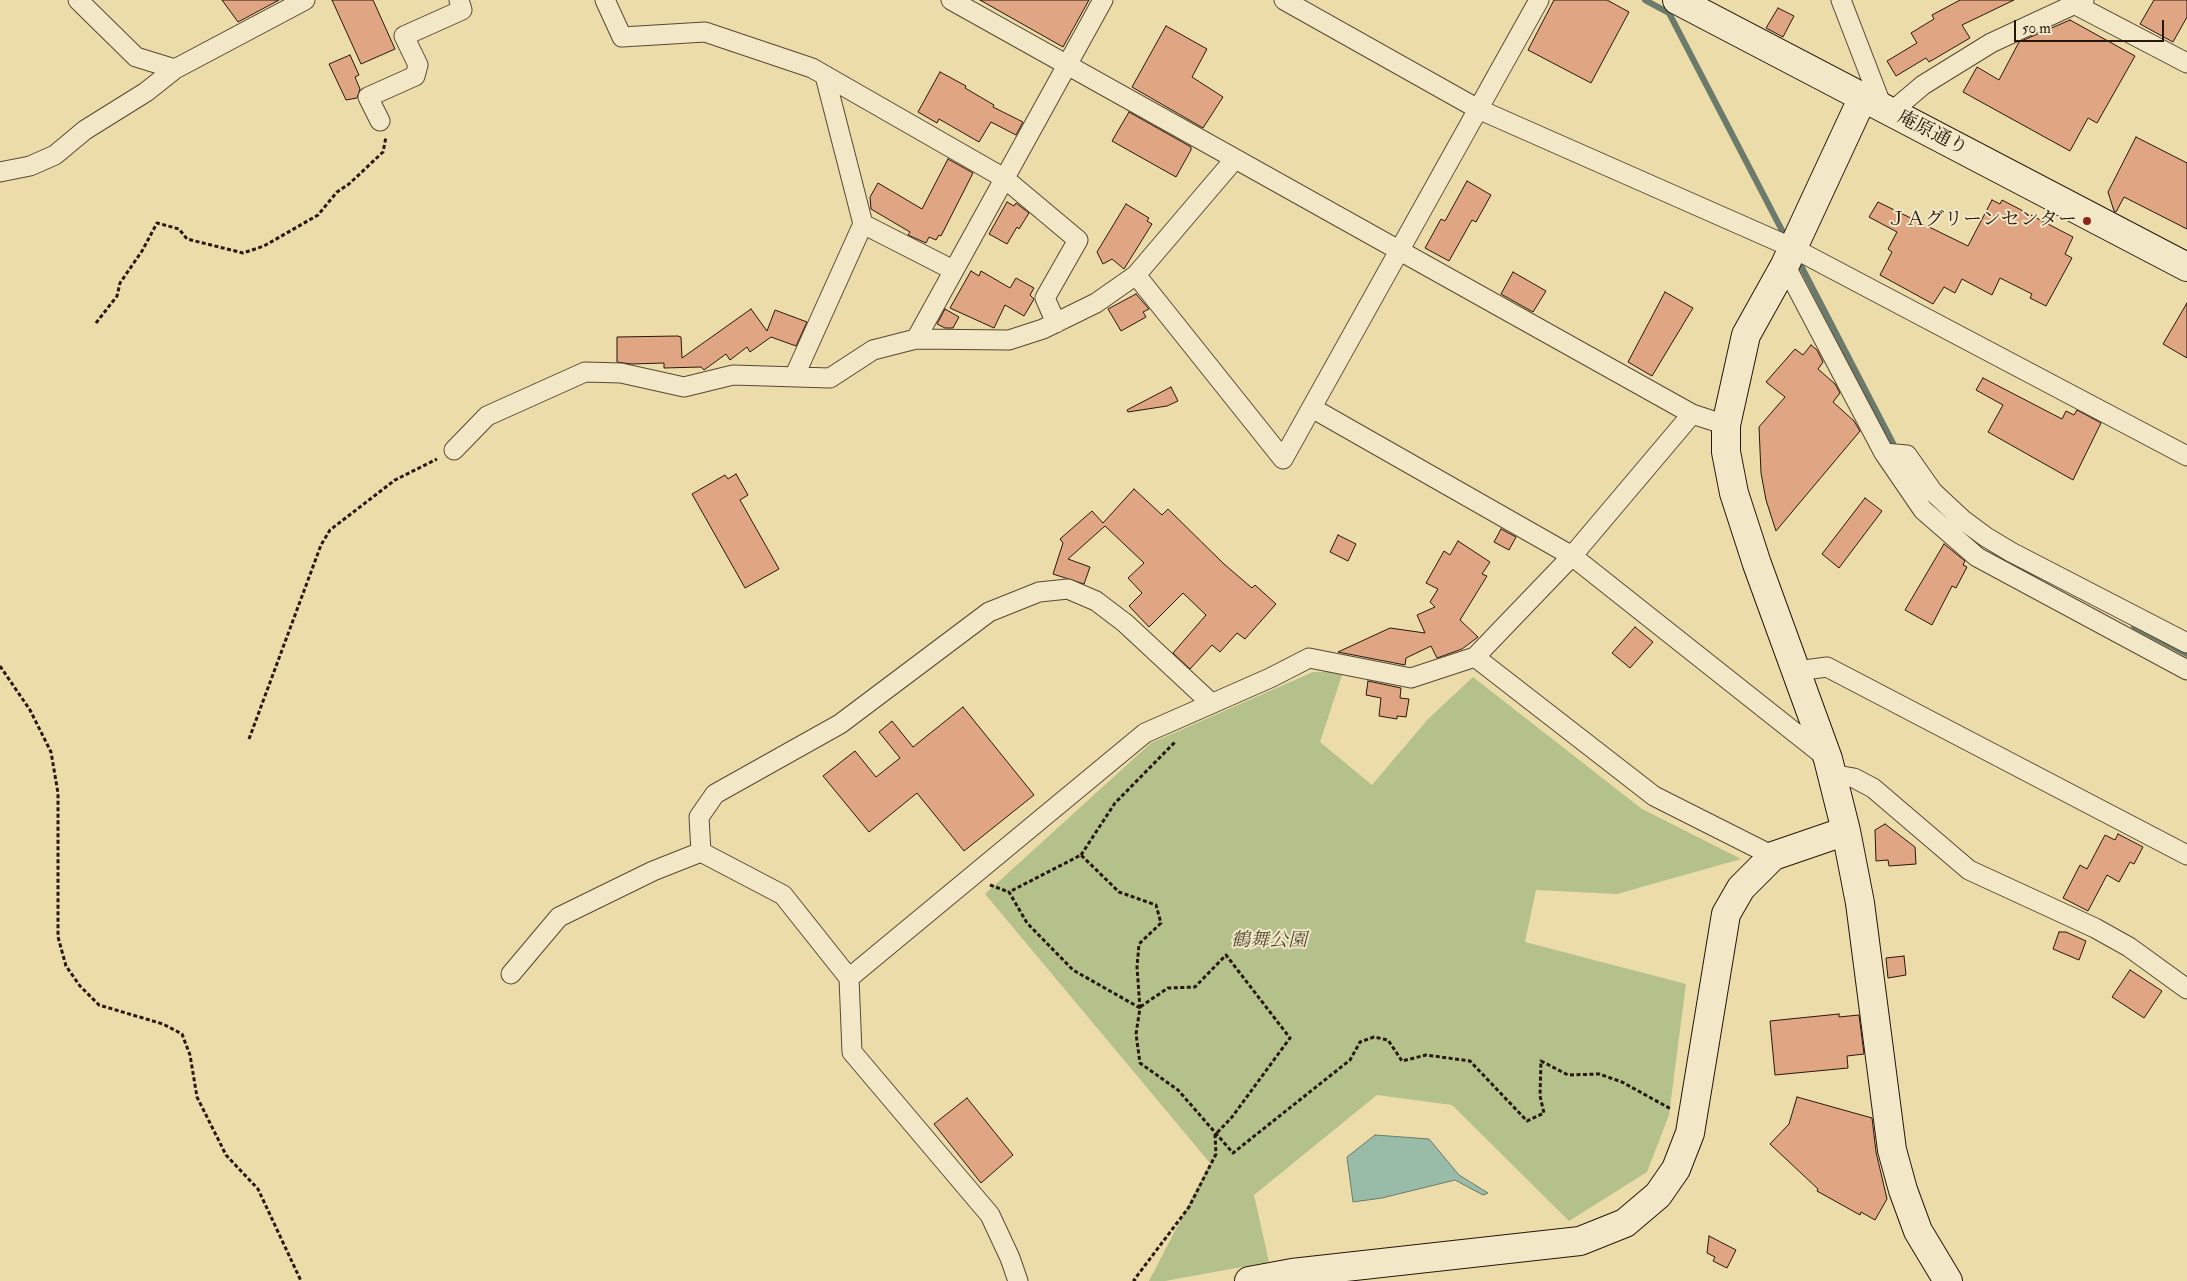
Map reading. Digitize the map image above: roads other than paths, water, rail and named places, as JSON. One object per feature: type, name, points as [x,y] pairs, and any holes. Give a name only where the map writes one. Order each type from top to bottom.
[{"type":"street","points":[[78,0],[136,57],[175,69]]},
{"type":"street","points":[[0,172],[30,166],[55,154],[85,130],[146,92],[175,69],[305,0]]},
{"type":"street","points":[[380,121],[368,97],[416,76],[418,65],[404,36],[462,10],[458,0]]},
{"type":"street","points":[[605,0],[622,37],[705,32],[812,68],[1004,178],[1078,240],[1045,298],[1056,323]]},
{"type":"street","points":[[951,0],[1234,160],[1692,414],[1726,425]]},
{"type":"street","points":[[916,340],[1103,0]]},
{"type":"street","points":[[1284,0],[1478,109],[1789,256],[2187,456]]},
{"type":"street","points":[[1136,275],[1283,459],[1539,0]]},
{"type":"street","name":"庵原通り","points":[[1677,0],[2187,267]]},
{"type":"street","points":[[1841,0],[1879,106]]},
{"type":"street","points":[[1948,1281],[1918,1231],[1903,1190],[1892,1150],[1860,903],[1846,831],[1829,767],[1734,493],[1726,452],[1726,425],[1746,335],[1789,256],[1879,106],[1923,85],[1991,43],[2079,2],[2187,63]]},
{"type":"street","points":[[794,377],[863,224],[825,76]]},
{"type":"street","points":[[454,450],[487,416],[585,372],[621,373],[684,386],[733,375],[830,378],[872,350],[916,340],[1009,340],[1043,330],[1096,303],[1136,275],[1234,160]]},
{"type":"street","points":[[863,224],[953,270]]},
{"type":"street","points":[[1789,256],[1884,454],[1923,510],[1977,558],[2187,670]]},
{"type":"street","points":[[1312,408],[1572,556],[1829,767],[1873,788],[1969,870],[2095,928],[2129,947],[2187,989]]},
{"type":"street","points":[[849,978],[1145,733],[1270,678],[1309,658],[1412,678],[1476,657],[1572,556],[1692,414]]},
{"type":"street","points":[[1884,454],[1907,455],[1934,492],[1963,520],[1986,537],[2011,552],[2187,643]]},
{"type":"street","points":[[701,852],[699,817],[715,794],[840,724],[989,612],[1039,592],[1068,589],[1096,601],[1125,623],[1211,703]]},
{"type":"street","points":[[1476,657],[1654,796],[1773,856]]},
{"type":"street","points":[[1797,671],[1827,667],[2187,855]]},
{"type":"street","points":[[1249,1281],[1292,1273],[1580,1241],[1625,1223],[1658,1195],[1676,1169],[1690,1133],[1726,914],[1741,888],[1773,856],[1846,831]]},
{"type":"street","points":[[511,974],[559,917],[653,871],[701,852],[783,895],[849,978],[852,1052],[990,1214],[1018,1281]]},
{"type":"waterway","points":[[1645,0],[1669,13],[1787,240]]},
{"type":"waterway","points":[[1797,258],[1897,451]]},
{"type":"waterway","points":[[2134,626],[2187,654]]},
{"type":"place","name":"ＪＡグリーンセンター","points":[[2087,221]]},
{"type":"park label","name":"鶴舞公園","points":[[1269,942]]}]
